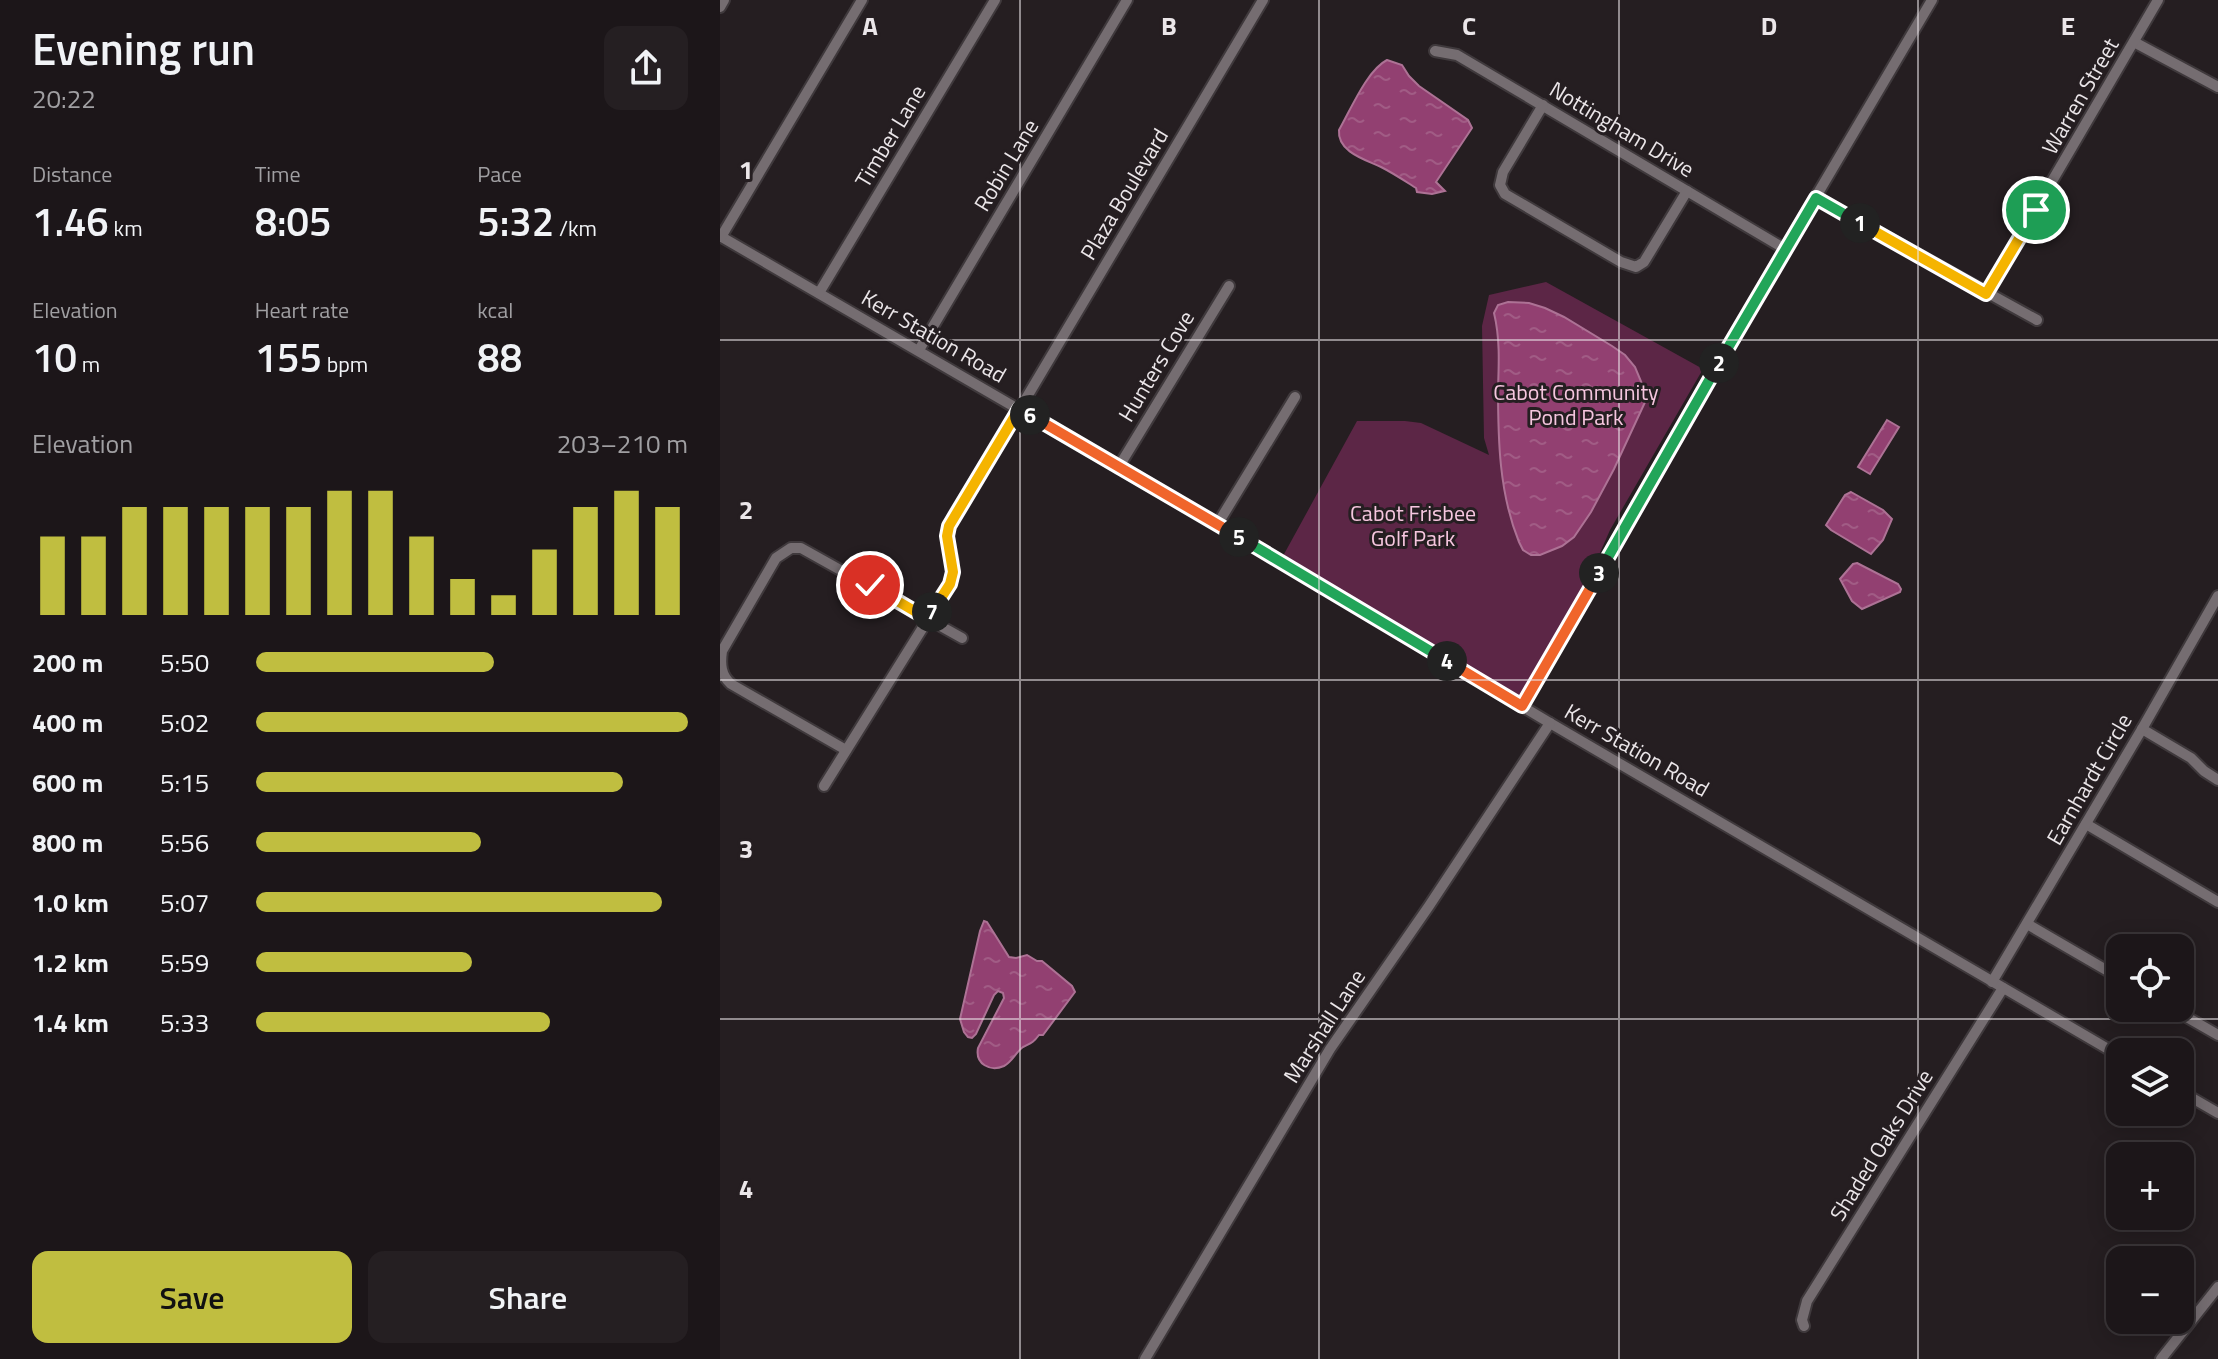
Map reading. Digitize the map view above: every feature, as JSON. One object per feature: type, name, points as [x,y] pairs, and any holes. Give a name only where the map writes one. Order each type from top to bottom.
[{"type":"street","points":[[720,7],[724,0]]},
{"type":"street","points":[[720,236],[862,0]]},
{"type":"street","name":"Timber Lane","points":[[819,293],[995,0]]},
{"type":"street","name":"Robin Lane","points":[[919,350],[1127,0]]},
{"type":"street","name":"Plaza Boulevard","points":[[824,786],[950,584],[953,572],[947,536],[949,526],[1263,0]]},
{"type":"street","points":[[1522,706],[1932,0]]},
{"type":"street","name":"Warren Street","points":[[1986,294],[2158,0]]},
{"type":"street","points":[[2134,42],[2218,87]]},
{"type":"street","name":"Nottingham Drive","points":[[1435,51],[1457,55],[1785,249]]},
{"type":"street","points":[[1543,105],[1503,172],[1500,185],[1505,194],[1621,262],[1636,267],[1644,262],[1687,191]]},
{"type":"street","points":[[1816,198],[2037,320]]},
{"type":"street","name":"Kerr Station Road","points":[[720,236],[2106,1048]]},
{"type":"street","name":"Hunters Cove","points":[[1118,468],[1229,286]]},
{"type":"street","points":[[1217,525],[1295,397]]},
{"type":"street","points":[[846,750],[731,684],[721,671],[722,651],[772,565],[783,552],[801,548],[962,638]]},
{"type":"street","name":"Earnhardt Circle","points":[[1992,982],[2218,596]]},
{"type":"street","name":"Marshall Lane","points":[[1145,1359],[1330,1049],[1550,723]]},
{"type":"street","points":[[2142,729],[2191,758],[2218,780]]},
{"type":"street","points":[[2086,824],[2218,902]]},
{"type":"street","points":[[2027,924],[2106,970]]},
{"type":"street","name":"Shaded Oaks Drive","points":[[1804,1326],[1802,1320],[1807,1301],[2003,988]]},
{"type":"street","points":[[2194,1021],[2218,1035]]},
{"type":"street","points":[[2194,1099],[2218,1113]]},
{"type":"street","points":[[2161,1359],[2218,1287]]},
{"type":"green space","points":[[1546,282],[1703,369],[1610,530],[1565,632],[1522,706],[1283,556],[1357,421],[1421,423],[1489,455],[1484,438],[1482,326],[1489,295]]},
{"type":"water","points":[[1387,60],[1402,65],[1419,86],[1468,120],[1472,128],[1436,182],[1445,191],[1432,194],[1417,192],[1416,188],[1394,174],[1347,150],[1340,138],[1339,130],[1360,92],[1373,72]]},
{"type":"water","points":[[1508,302],[1545,308],[1612,346],[1635,367],[1645,391],[1646,400],[1591,512],[1574,537],[1540,555],[1531,555],[1523,550],[1519,542],[1507,504],[1501,466],[1499,350],[1494,313],[1498,305]]},
{"type":"water","points":[[1887,420],[1899,427],[1870,474],[1858,467]]},
{"type":"water","points":[[1851,492],[1883,510],[1892,519],[1883,540],[1871,554],[1826,525],[1845,495]]},
{"type":"water","points":[[1857,563],[1898,584],[1900,592],[1862,609],[1852,601],[1840,579]]},
{"type":"water","points":[[984,921],[1009,957],[1027,955],[1042,961],[1075,992],[1043,1035],[1039,1035],[999,1068],[981,1062],[978,1048],[1004,998],[1003,993],[998,991],[994,995],[972,1038],[964,1032],[960,1019]]},
{"type":"route","points":[[870,585],[928,619],[950,584],[953,572],[947,536],[949,526],[1019,409],[1522,706],[1816,198],[1986,294],[2036,210]]},
{"type":"park label","name":"Cabot Community Pond Park","points":[[1576,404]]},
{"type":"park label","name":"Cabot Frisbee Golf Park","points":[[1413,526]]}]
